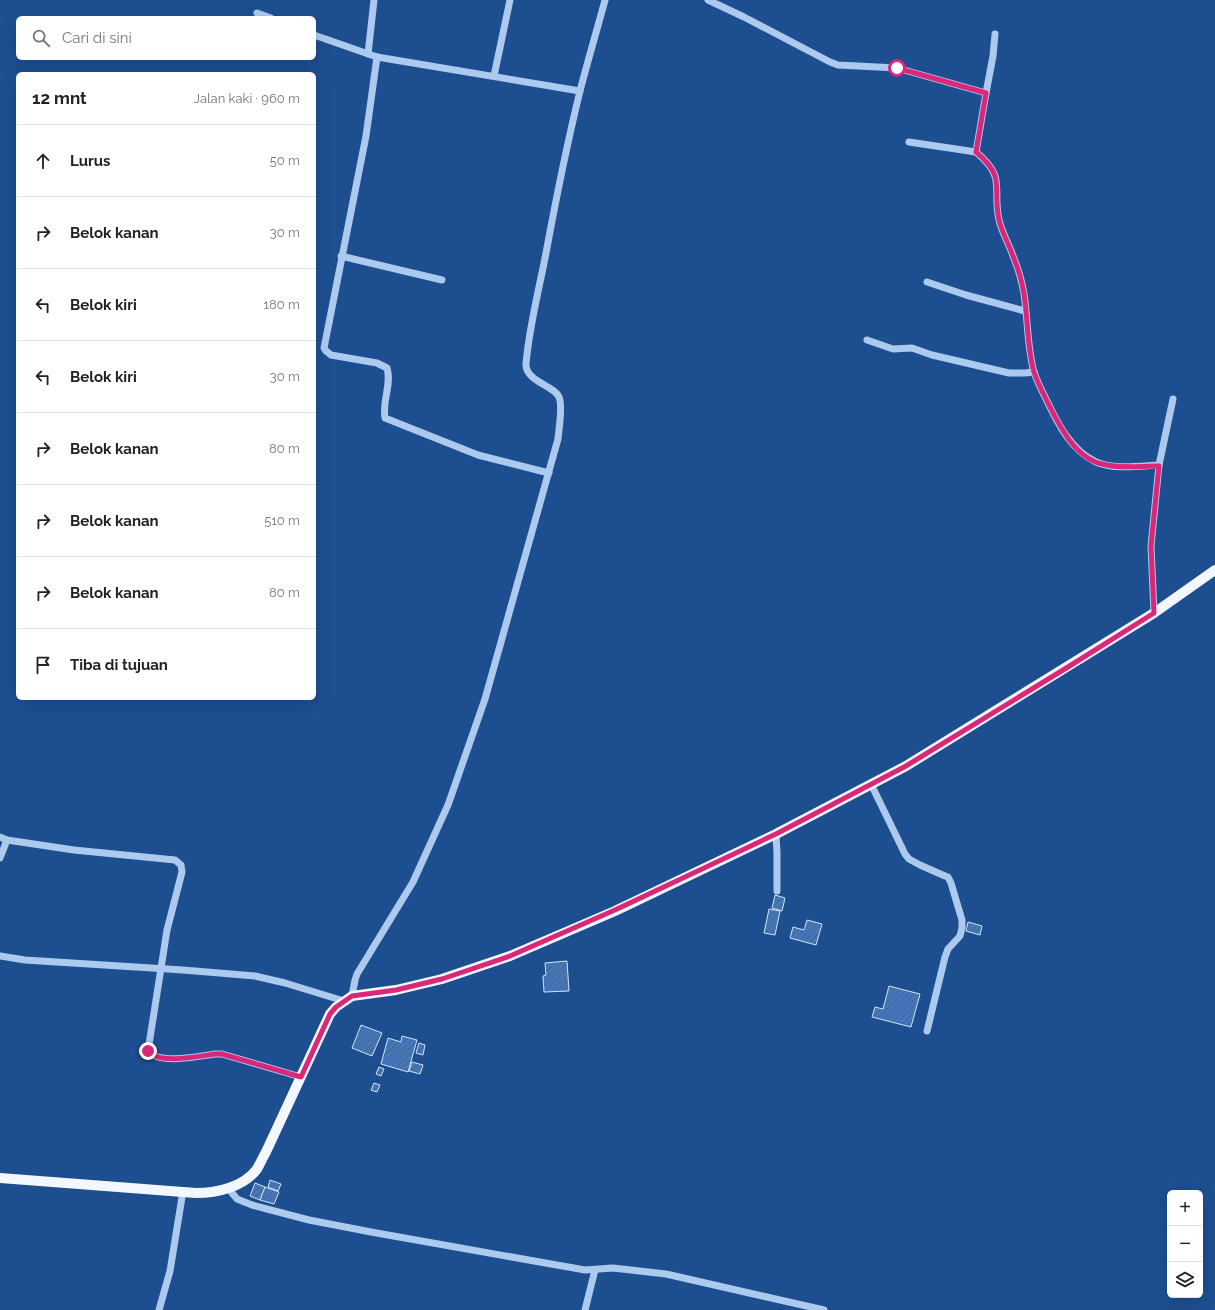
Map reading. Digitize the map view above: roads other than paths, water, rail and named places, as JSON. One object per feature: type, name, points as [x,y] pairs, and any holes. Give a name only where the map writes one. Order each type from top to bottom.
[{"type":"main road","points":[[0,1178],[209,1193],[228,1188],[249,1177],[257,1169],[330,1014],[336,1007],[348,999],[442,979],[510,956],[615,910],[776,834],[913,762],[1154,613],[1215,570]]},
{"type":"street","points":[[368,54],[374,0]]},
{"type":"street","points":[[494,76],[510,0]]},
{"type":"street","points":[[0,956],[25,960],[255,976],[348,999],[357,974],[413,882],[448,805],[485,699],[558,439],[560,398],[558,394],[537,381],[529,373],[526,366],[530,335],[554,210],[580,90],[605,0]]},
{"type":"street","points":[[708,0],[838,65],[897,68],[986,93]]},
{"type":"street","points":[[257,13],[265,16]]},
{"type":"street","points":[[976,152],[993,56],[995,34]]},
{"type":"street","points":[[316,36],[377,57],[580,90]]},
{"type":"street","points":[[377,57],[366,136],[341,256],[324,348],[326,352],[331,354],[377,363],[387,368],[389,376],[384,409],[385,418],[478,454],[549,473]]},
{"type":"street","points":[[909,142],[976,152],[987,161],[992,168],[996,176],[998,189],[997,204],[999,220],[1020,276],[1024,294],[1034,372],[1056,420],[1066,436],[1079,452],[1095,462],[1123,467],[1159,466]]},
{"type":"street","points":[[341,256],[442,280]]},
{"type":"street","points":[[927,282],[966,296],[1025,310]]},
{"type":"street","points":[[868,340],[893,349],[917,349],[1009,373],[1025,374],[1034,372]]},
{"type":"street","points":[[1154,613],[1151,546],[1159,466],[1173,399]]},
{"type":"street","points":[[871,784],[905,854],[909,859],[942,874],[950,880],[962,920],[960,936],[948,949],[945,957],[927,1031]]},
{"type":"street","points":[[776,834],[777,891]]},
{"type":"street","points":[[0,858],[3,839],[74,850],[175,860],[181,865],[182,872],[169,924],[148,1046],[150,1053],[165,1059],[222,1054],[301,1077]]},
{"type":"street","points":[[228,1188],[237,1199],[247,1203],[309,1220],[585,1270],[613,1268],[666,1274],[824,1310]]},
{"type":"street","points":[[159,1310],[170,1271],[183,1191]]},
{"type":"street","points":[[585,1310],[595,1270]]}]
